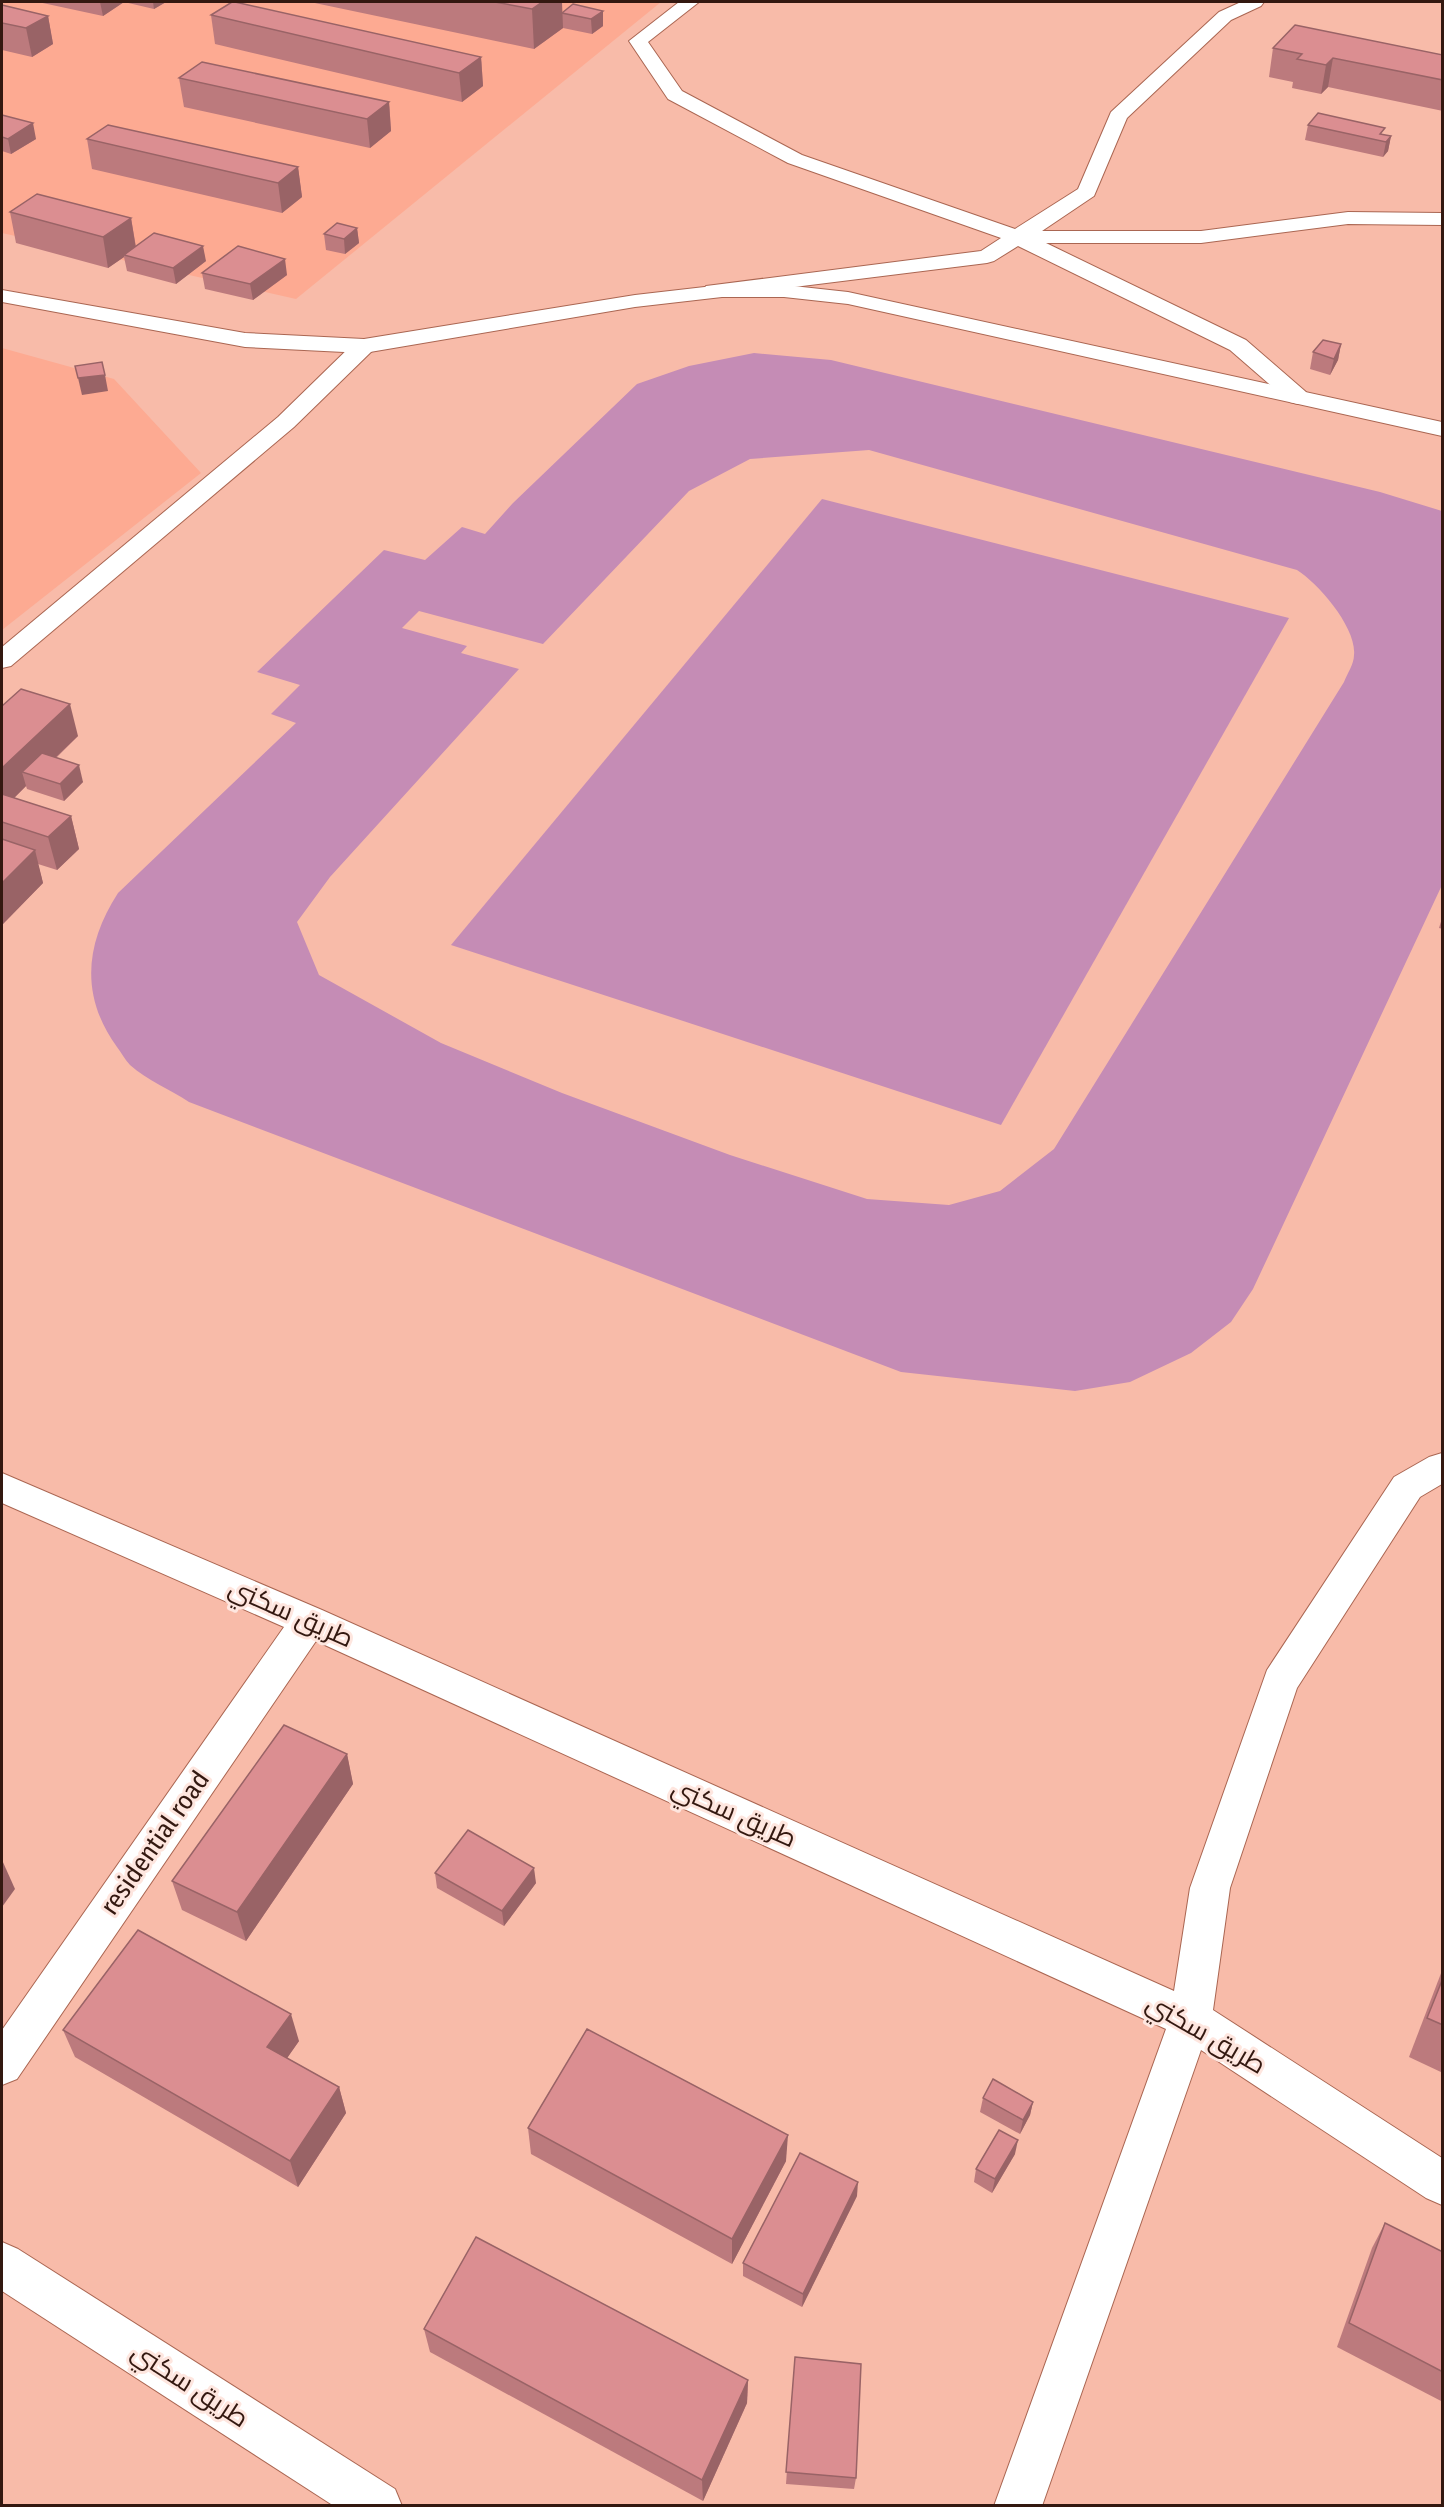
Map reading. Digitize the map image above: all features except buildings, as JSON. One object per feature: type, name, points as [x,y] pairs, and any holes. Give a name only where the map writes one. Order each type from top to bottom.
[{"type":"street","points":[[690,2],[638,41],[675,95],[795,159],[1017,237],[1238,345],[1298,397]]},
{"type":"street","points":[[2,296],[245,340],[364,346],[635,301],[987,256],[1087,192],[1118,116],[1225,16],[1255,2]]},
{"type":"street","points":[[1017,237],[1201,237],[1348,218],[1443,219]]},
{"type":"street","points":[[635,301],[722,291],[784,291],[848,298],[1443,429]]},
{"type":"street","points":[[2,660],[286,422],[364,346]]},
{"type":"street","points":[[1018,2505],[1191,2019],[1210,1888],[1280,1682],[1407,1487],[1443,1467]]},
{"type":"street","name":"طريق سكني","points":[[2,1487],[309,1621],[1191,2019],[1443,2183]]},
{"type":"street","name":"residential road","points":[[2,2065],[309,1621]]},
{"type":"street","name":"طريق سكني","points":[[2,2265],[378,2505]]},
{"type":"shaded area","points":[[2,2],[661,2],[296,299],[2,233]]},
{"type":"shaded area","points":[[2,348],[114,379],[201,473],[2,630]]},
{"type":"shaded area","points":[[754,353],[831,360],[1380,492],[1442,511],[1442,885],[1253,1289],[1231,1322],[1191,1353],[1130,1382],[1075,1391],[901,1372],[189,1102],[130,1065],[105,1028],[92,989],[91,970],[93,951],[99,931],[118,893],[296,723],[271,714],[300,685],[257,672],[384,550],[425,560],[462,527],[485,534],[513,503],[637,384],[689,366]],"holes":[[[869,450],[1297,570],[1325,595],[1349,632],[1354,658],[1344,682],[1054,1149],[1000,1191],[949,1205],[867,1199],[730,1155],[562,1093],[441,1043],[319,975],[297,922],[330,877],[519,669],[461,653],[467,646],[402,628],[419,611],[543,644],[689,491],[750,459]]]},
{"type":"shaded area","points":[[822,499],[1289,618],[1001,1125],[451,945]]}]
